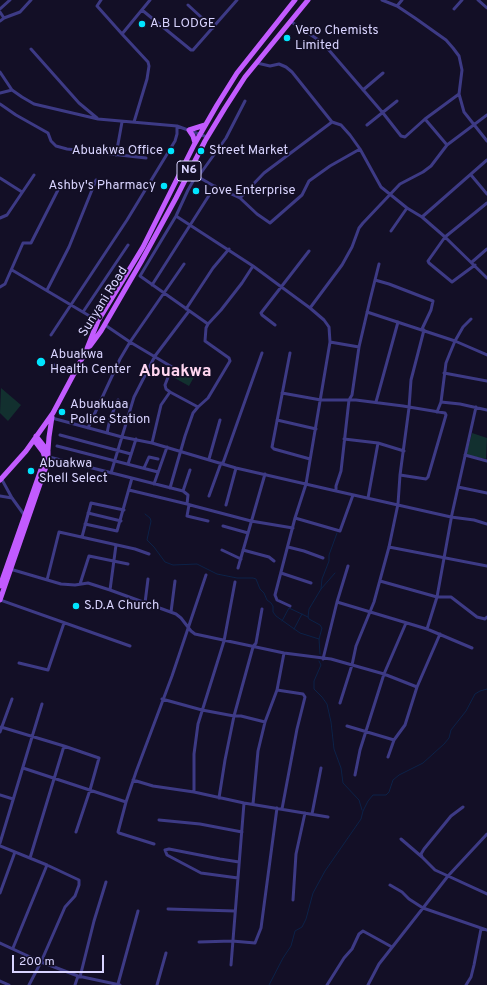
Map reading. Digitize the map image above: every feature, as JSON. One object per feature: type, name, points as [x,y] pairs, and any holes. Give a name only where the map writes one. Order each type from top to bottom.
[{"type":"main road","name":"Sunyani Road","points":[[86,351],[98,321],[143,247],[205,125],[237,73],[295,0]]},
{"type":"main road","name":"Sunyani Road","points":[[86,351],[105,325],[141,262],[207,137],[236,91],[308,0]]},
{"type":"main road","points":[[195,143],[193,136],[188,130],[205,125]]},
{"type":"main road","name":"N6","points":[[1,479],[28,448],[52,416],[86,351]]},
{"type":"main road","points":[[0,586],[49,454],[49,437],[52,416]]},
{"type":"main road","points":[[35,438],[49,454]]},
{"type":"main road","points":[[0,600],[6,570],[45,458],[44,453],[35,438]]},
{"type":"main road","points":[[28,448],[40,448]]},
{"type":"street","points":[[4,18],[0,11],[10,0]]},
{"type":"street","points":[[0,21],[20,12],[31,0]]},
{"type":"street","points":[[101,0],[97,6],[148,62],[148,79],[134,122]]},
{"type":"street","points":[[122,34],[150,0]]},
{"type":"street","points":[[142,10],[190,50],[193,50],[237,0]]},
{"type":"street","points":[[382,0],[396,6],[435,32],[453,48],[459,56],[462,70],[460,94],[464,112],[487,141]]},
{"type":"street","points":[[396,6],[402,0]]},
{"type":"street","points":[[454,9],[462,0]]},
{"type":"street","points":[[478,0],[487,8]]},
{"type":"street","points":[[188,5],[213,28]]},
{"type":"street","points":[[290,21],[328,49],[401,136],[405,136],[425,119],[460,94]]},
{"type":"street","points":[[31,49],[79,103],[98,119]]},
{"type":"street","points":[[257,63],[270,66],[279,64],[292,72],[332,122],[341,125],[360,149],[379,184],[445,237],[487,278]]},
{"type":"street","points":[[0,72],[12,90],[34,104],[98,119],[177,126],[207,137]]},
{"type":"street","points":[[363,90],[383,73]]},
{"type":"street","points":[[0,93],[12,90]]},
{"type":"street","points":[[208,324],[140,276],[176,216],[196,176],[226,138],[246,101]]},
{"type":"street","points":[[367,125],[397,101]]},
{"type":"street","points":[[0,104],[16,116],[48,133],[51,141],[56,146],[67,149],[146,158]]},
{"type":"street","points":[[310,308],[345,261],[359,228],[390,194],[400,184],[431,166],[447,145],[487,115]]},
{"type":"street","points":[[425,119],[447,145]]},
{"type":"street","points":[[116,155],[122,122]]},
{"type":"street","points":[[240,198],[269,169],[332,122]]},
{"type":"street","points":[[51,335],[128,220],[175,141],[177,126]]},
{"type":"street","points":[[196,176],[240,198],[257,214],[270,223],[302,195],[309,180],[360,149]]},
{"type":"street","points":[[422,217],[487,160]]},
{"type":"street","points":[[0,218],[7,215],[34,175]]},
{"type":"street","points":[[471,175],[487,194]]},
{"type":"street","points":[[0,178],[22,192]]},
{"type":"street","points":[[47,290],[69,247],[96,180]]},
{"type":"street","points":[[152,285],[215,186]]},
{"type":"street","points":[[0,287],[5,284],[23,243],[31,242],[59,188]]},
{"type":"street","points":[[487,204],[445,237],[428,260],[428,263],[453,282],[487,249]]},
{"type":"street","points":[[391,231],[407,208]]},
{"type":"street","points":[[176,216],[229,249],[282,287],[327,323],[330,331],[330,342],[321,400],[306,484],[275,592],[275,598],[290,606]]},
{"type":"street","points":[[83,312],[128,245]]},
{"type":"street","points":[[111,473],[134,397],[155,356],[187,310],[213,268],[229,249]]},
{"type":"street","points":[[275,325],[262,316],[261,313],[309,251]]},
{"type":"street","points":[[88,428],[120,359],[130,342],[184,264]]},
{"type":"street","points":[[336,491],[336,486],[341,471],[349,400],[352,395],[359,347],[380,264]]},
{"type":"street","points":[[170,488],[180,451],[193,413],[208,398],[230,361],[229,358],[204,340],[208,324],[231,298],[253,266]]},
{"type":"street","points":[[12,270],[98,321]]},
{"type":"street","points":[[340,703],[356,646],[373,605],[389,547],[398,504],[411,380],[423,330],[433,302],[385,282],[375,280]]},
{"type":"street","points":[[367,312],[455,341],[487,355]]},
{"type":"street","points":[[437,412],[441,402],[446,362],[463,327],[471,319]]},
{"type":"street","points":[[376,402],[398,322]]},
{"type":"street","points":[[105,325],[130,342],[172,366],[165,385],[166,389],[198,407]]},
{"type":"street","points":[[330,342],[359,347]]},
{"type":"street","points":[[209,496],[262,353]]},
{"type":"street","points":[[290,353],[272,448],[310,459]]},
{"type":"street","points":[[52,364],[73,374]]},
{"type":"street","points":[[444,373],[487,380]]},
{"type":"street","points":[[152,443],[161,405],[170,392]]},
{"type":"street","points":[[282,393],[321,400],[376,402],[444,413],[446,415],[428,478],[426,479],[400,475]]},
{"type":"street","points":[[107,433],[110,419],[118,400]]},
{"type":"street","points":[[441,402],[487,410]]},
{"type":"street","points":[[427,629],[436,597],[451,516],[476,407]]},
{"type":"street","points":[[52,416],[88,428],[167,447],[236,468],[487,524]]},
{"type":"street","points":[[209,459],[220,420]]},
{"type":"street","points":[[277,420],[316,428]]},
{"type":"street","points":[[60,435],[131,454]]},
{"type":"street","points":[[128,464],[136,439]]},
{"type":"street","points":[[344,439],[378,443],[404,450]]},
{"type":"street","points":[[368,498],[378,443]]},
{"type":"street","points":[[57,446],[158,472]]},
{"type":"street","points":[[154,484],[167,447]]},
{"type":"street","points":[[49,454],[111,473],[183,491],[188,496],[187,516],[208,522]]},
{"type":"street","points":[[465,455],[487,462]]},
{"type":"street","points":[[144,468],[150,457],[158,459]]},
{"type":"street","points":[[226,505],[236,468]]},
{"type":"street","points":[[183,491],[190,470]]},
{"type":"street","points":[[238,568],[265,474]]},
{"type":"street","points":[[85,524],[116,531],[121,521],[132,478]]},
{"type":"street","points":[[1,479],[25,516]]},
{"type":"street","points":[[458,487],[487,493]]},
{"type":"street","points":[[129,490],[251,521],[293,528]]},
{"type":"street","points":[[295,518],[340,531],[353,495]]},
{"type":"street","points":[[0,496],[12,498]]},
{"type":"street","points":[[82,537],[92,503],[124,510]]},
{"type":"street","points":[[88,513],[121,521]]},
{"type":"street","points":[[223,526],[248,533]]},
{"type":"street","points":[[47,580],[58,533],[61,532],[149,554]]},
{"type":"street","points":[[110,590],[116,546]]},
{"type":"street","points":[[288,547],[323,558]]},
{"type":"street","points":[[389,547],[487,566]]},
{"type":"street","points":[[222,550],[241,559]]},
{"type":"street","points":[[243,550],[269,557],[274,562]]},
{"type":"street","points":[[80,584],[88,556],[128,564]]},
{"type":"street","points":[[323,658],[348,566]]},
{"type":"street","points":[[6,570],[61,584],[88,583],[110,590],[171,612],[181,618],[195,634],[284,653],[331,659],[384,674],[418,687]]},
{"type":"street","points":[[281,573],[311,583]]},
{"type":"street","points":[[154,844],[118,833],[126,802],[162,699],[189,628],[206,575]]},
{"type":"street","points":[[145,603],[148,579]]},
{"type":"street","points":[[171,612],[175,581]]},
{"type":"street","points":[[380,581],[436,597],[451,597],[477,617],[484,619],[487,617]]},
{"type":"street","points":[[194,792],[194,754],[198,724],[224,641],[235,582]]},
{"type":"street","points":[[0,600],[130,646]]},
{"type":"street","points":[[337,602],[427,629],[472,648]]},
{"type":"street","points":[[219,798],[234,716],[253,647],[256,643],[262,609]]},
{"type":"street","points":[[20,663],[48,670],[64,623]]},
{"type":"street","points":[[355,775],[360,750],[384,674],[406,623]]},
{"type":"street","points":[[388,757],[394,740],[405,725],[418,687],[440,634]]},
{"type":"street","points":[[253,804],[256,760],[265,722],[277,690],[284,653]]},
{"type":"street","points":[[277,690],[303,694],[305,697],[297,729],[282,809]]},
{"type":"street","points":[[0,732],[12,699]]},
{"type":"street","points":[[162,699],[202,710],[241,716],[265,722]]},
{"type":"street","points":[[29,985],[41,962],[65,907],[75,896],[79,884],[79,880],[0,844],[42,704]]},
{"type":"street","points":[[347,726],[394,740]]},
{"type":"street","points":[[2,727],[99,758],[76,832]]},
{"type":"street","points":[[30,858],[64,746]]},
{"type":"street","points":[[23,768],[126,802]]},
{"type":"street","points":[[312,814],[321,768]]},
{"type":"street","points":[[134,780],[154,786],[328,817]]},
{"type":"street","points":[[0,795],[13,800]]},
{"type":"street","points":[[231,965],[244,803]]},
{"type":"street","points":[[199,942],[232,941],[254,944],[257,941],[261,928],[277,808]]},
{"type":"street","points":[[422,857],[424,849],[451,816],[463,808]]},
{"type":"street","points":[[293,900],[296,854],[305,813]]},
{"type":"street","points":[[160,820],[200,824],[242,832]]},
{"type":"street","points":[[368,985],[379,964],[392,947],[448,876],[487,834]]},
{"type":"street","points":[[401,839],[435,870],[487,894]]},
{"type":"street","points":[[238,878],[201,874],[167,855],[165,850],[169,849],[220,860],[239,862]]},
{"type":"street","points":[[0,892],[15,852]]},
{"type":"street","points":[[12,948],[47,865]]},
{"type":"street","points":[[75,985],[79,976],[106,882]]},
{"type":"street","points":[[390,885],[423,908],[487,930]]},
{"type":"street","points":[[168,909],[235,911]]},
{"type":"street","points":[[0,943],[41,962],[79,976],[119,985],[138,911]]},
{"type":"street","points":[[466,985],[471,977],[481,929]]},
{"type":"street","points":[[327,985],[344,958],[352,949],[359,934],[363,931],[392,947]]},
{"type":"street","points":[[157,985],[166,953]]},
{"type":"street","points":[[0,981],[9,985]]},
{"type":"green space","points":[[177,367],[194,377],[189,386],[171,376]]},
{"type":"green space","points":[[1,388],[21,405],[8,421],[0,413]]},
{"type":"green space","points":[[472,433],[487,438],[486,459],[466,455]]},
{"type":"waterway","points":[[145,514],[151,521],[147,540],[165,562],[173,565],[197,564],[217,574],[237,578],[256,579],[260,589],[273,606],[273,612],[276,616],[300,633],[319,639]]},
{"type":"waterway","points":[[321,589],[322,579],[337,533]]},
{"type":"waterway","points":[[320,654],[319,639],[322,628],[320,625],[309,619],[309,609],[321,589],[335,573]]},
{"type":"waterway","points":[[282,621],[289,608],[308,617]]},
{"type":"waterway","points":[[294,629],[302,614]]},
{"type":"waterway","points":[[319,661],[321,665],[314,681],[314,689],[327,704],[334,749],[341,768],[343,783],[359,800],[362,810]]},
{"type":"waterway","points":[[269,985],[291,946],[295,931],[302,927],[306,919],[313,893],[325,871],[361,819],[368,801],[373,795],[386,795],[389,792],[393,780],[399,775],[423,763],[444,744],[449,738],[451,730],[466,711],[475,694],[487,689]]},
{"type":"place","name":"A.B LODGE","points":[[142,24]]},
{"type":"place","name":"Vero Chemists Limited","points":[[287,38]]},
{"type":"place","name":"Abuakwa Office","points":[[171,151]]},
{"type":"place","name":"Street Market","points":[[201,151]]},
{"type":"place","name":"Ashby's Pharmacy","points":[[164,186]]},
{"type":"place","name":"Love Enterprise","points":[[196,191]]},
{"type":"place","name":"Abuakwa Health Center","points":[[41,362]]},
{"type":"place","name":"Abuakuaa Police Station","points":[[62,412]]},
{"type":"place","name":"Abuakwa Shell Select","points":[[31,471]]},
{"type":"place","name":"S.D.A Church","points":[[76,606]]},
{"type":"district","name":"Abuakwa","points":[[175,373]]}]
